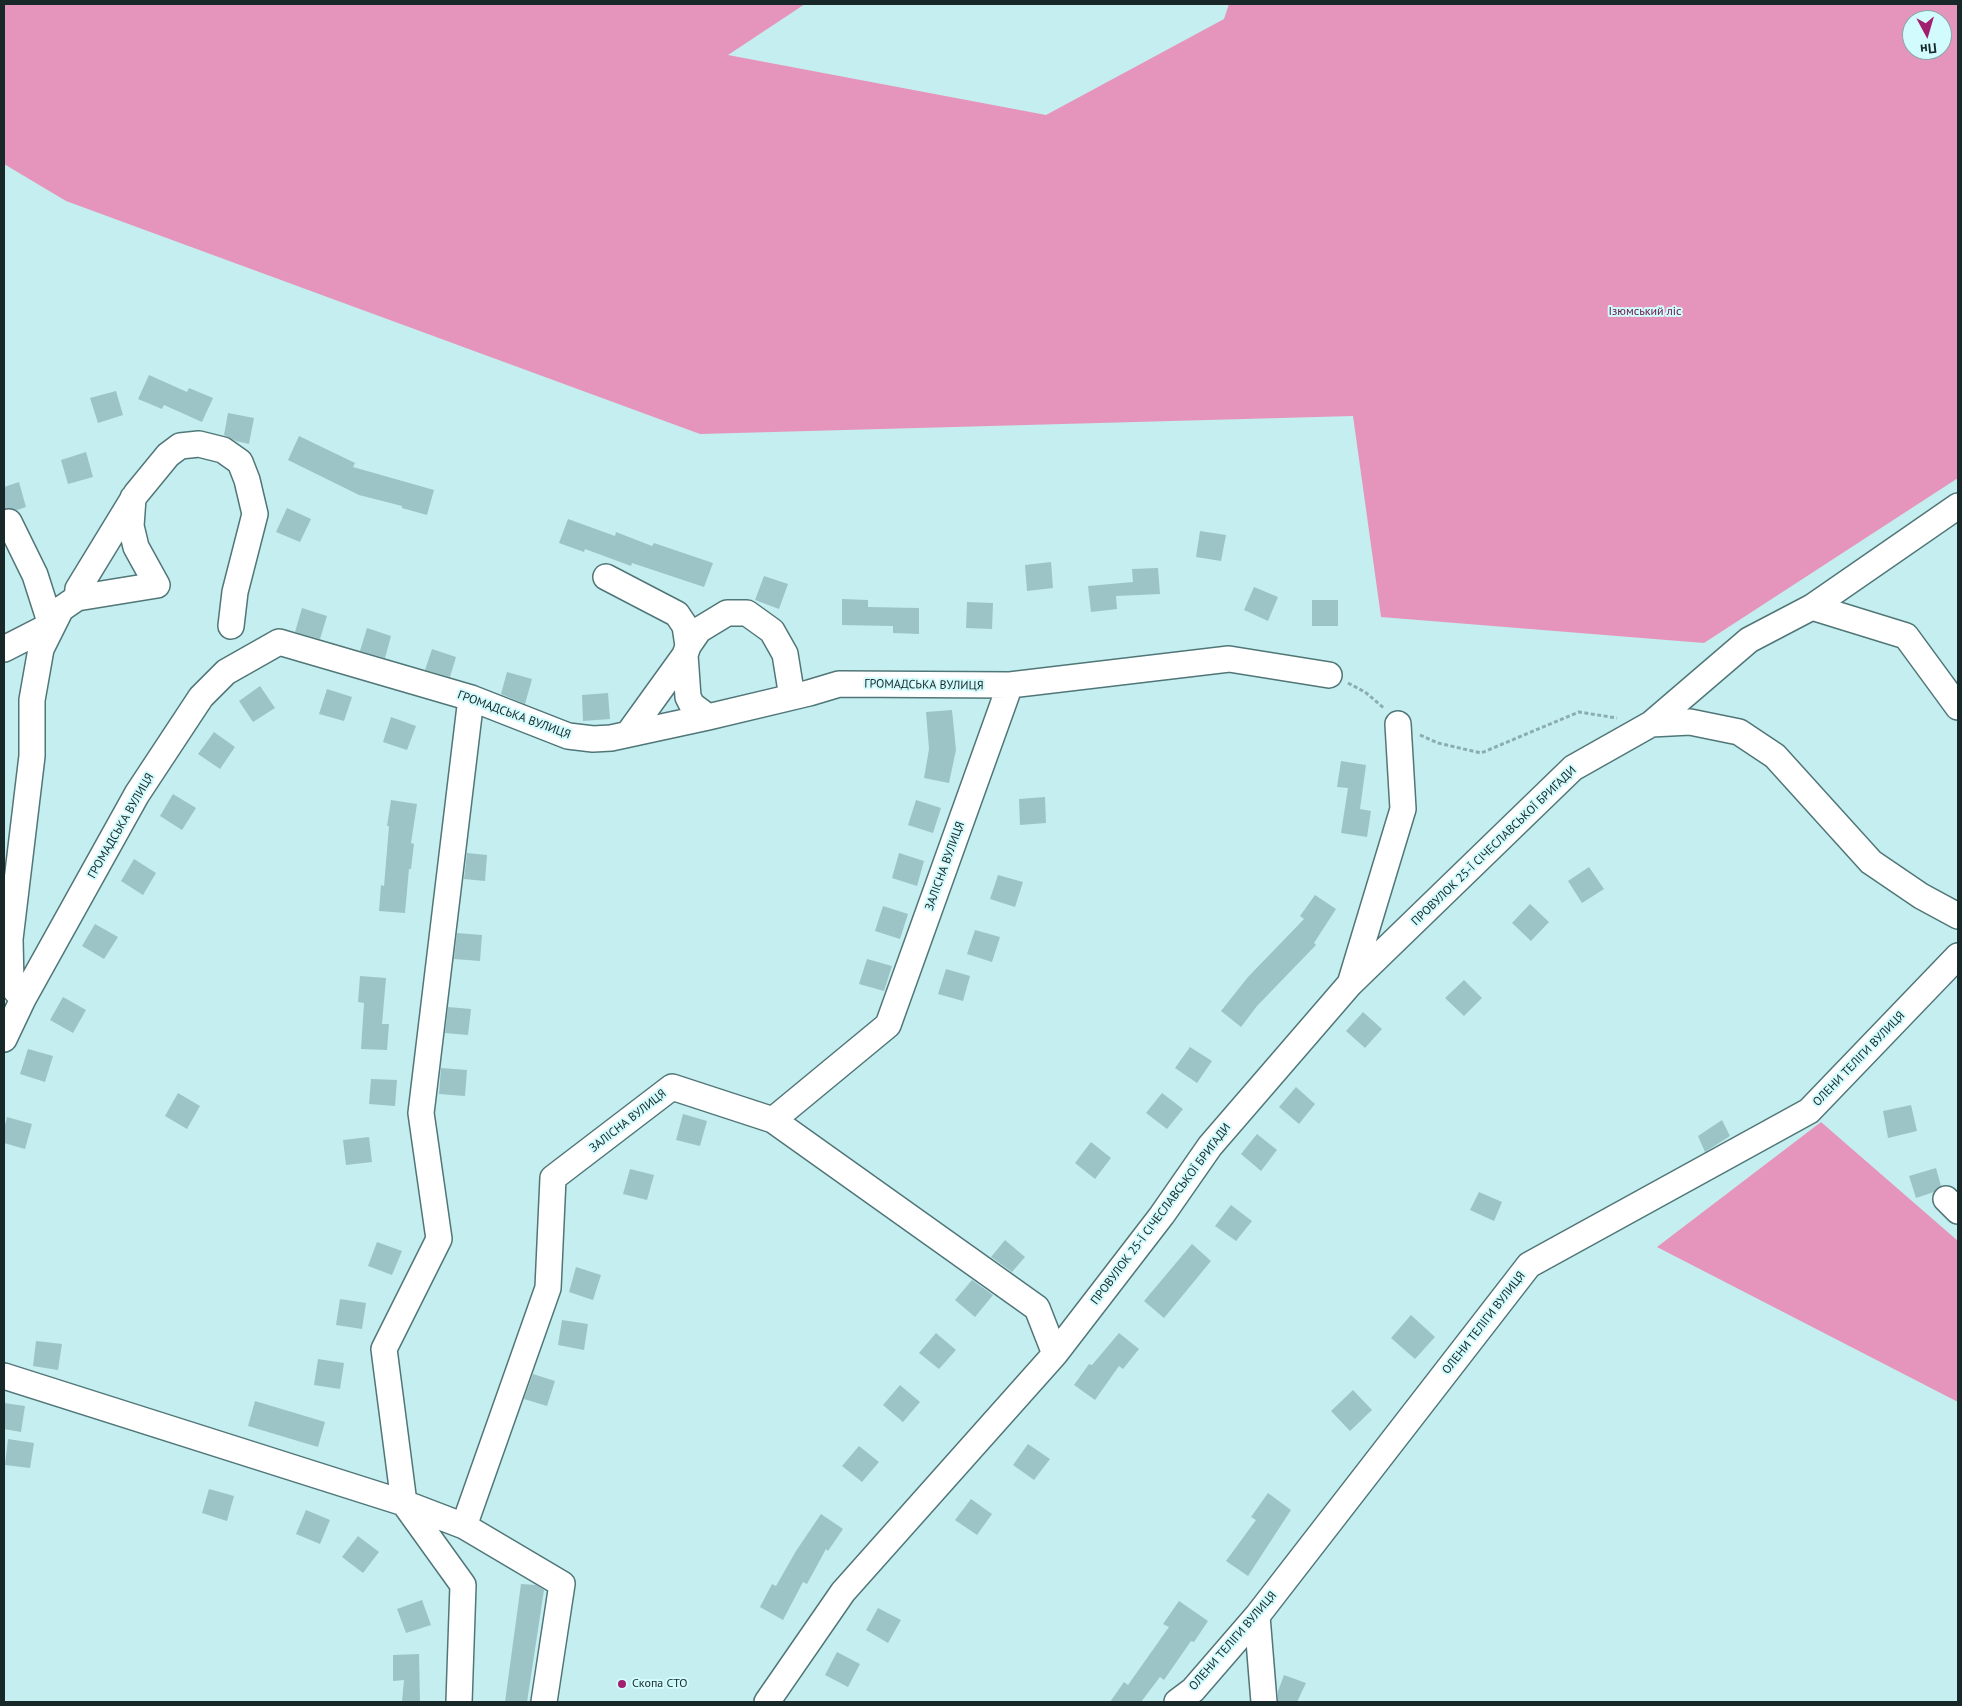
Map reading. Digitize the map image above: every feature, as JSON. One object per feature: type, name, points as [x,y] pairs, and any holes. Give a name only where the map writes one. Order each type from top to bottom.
[{"type":"street","points":[[77,598],[78,588],[133,498],[168,455],[180,446],[199,444],[223,450],[240,462],[247,480],[255,514],[235,592],[231,626]]},
{"type":"street","points":[[23,999],[11,985],[7,928],[32,756],[32,700],[36,668],[51,625],[61,609],[77,598],[157,585],[136,547],[131,526],[133,498]]},
{"type":"street","name":"ПРОВУЛОК 25-Ї СІЧЕСЛАВСЬКОЇ БРИГАДИ","points":[[767,1702],[843,1592],[1054,1354],[1162,1215],[1210,1146],[1349,985],[1573,768],[1651,724],[1750,640],[1812,607],[1958,506]]},
{"type":"street","points":[[9,522],[35,575],[51,625]]},
{"type":"street","points":[[606,577],[677,614],[685,626],[688,698],[692,705],[708,717]]},
{"type":"street","points":[[1812,607],[1906,636],[1958,707]]},
{"type":"street","points":[[628,734],[699,630],[727,613],[748,612],[772,631],[780,641],[785,654],[787,671],[800,695]]},
{"type":"street","points":[[4,648],[51,625]]},
{"type":"street","name":"ГРОМАДСЬКА ВУЛИЦЯ","points":[[4,1039],[23,999],[137,794],[201,697],[226,672],[279,642],[470,698],[568,736],[593,739],[628,734],[708,717],[839,684],[1010,686],[1229,659],[1329,674]]},
{"type":"street","points":[[766,703],[782,684],[787,671]]},
{"type":"street","name":"ЗАЛІСНА ВУЛИЦЯ","points":[[464,1526],[548,1288],[553,1178],[672,1086],[772,1120],[888,1025],[1010,686]]},
{"type":"street","points":[[460,1702],[463,1585],[404,1503],[384,1349],[439,1239],[421,1113],[470,698]]},
{"type":"street","points":[[1651,724],[1690,722],[1739,732],[1775,756],[1871,862],[1921,896],[1958,916]]},
{"type":"street","name":"ПРОВУЛОК 25-Ї СІЧЕСЛАВСЬКОЇ БРИГАДИ","points":[[1349,985],[1403,810],[1398,724]]},
{"type":"street","name":"ОЛЕНИ ТЕЛІГИ ВУЛИЦЯ","points":[[1177,1702],[1192,1690],[1257,1616],[1529,1265],[1809,1111],[1958,956]]},
{"type":"street","points":[[772,1120],[1037,1308],[1054,1354]]},
{"type":"street","points":[[4,1376],[404,1503],[464,1526],[562,1584],[544,1702]]},
{"type":"street","points":[[1257,1616],[1264,1702]]},
{"type":"path","points":[[1329,674],[1365,692],[1398,724],[1438,743],[1481,753],[1579,712],[1651,724]]},
{"type":"green space","name":"Ізюмський ліс","points":[[4,4],[805,4],[728,55],[1046,115],[1224,19],[1229,4],[1958,4],[1958,478],[1704,643],[1381,617],[1353,416],[700,434],[66,201],[4,164]]},
{"type":"green space","points":[[1821,1122],[1958,1241],[1958,1402],[1657,1247]]},
{"type":"building","points":[[149,375],[187,392],[189,388],[213,398],[202,422],[164,405],[162,409],[138,399]]},
{"type":"building","points":[[116,391],[123,415],[98,423],[90,398]]},
{"type":"building","points":[[228,413],[254,418],[249,444],[236,441],[224,435]]},
{"type":"building","points":[[299,436],[355,463],[353,467],[434,490],[427,515],[402,508],[402,506],[359,495],[288,460]]},
{"type":"building","points":[[86,452],[93,477],[68,484],[61,460]]},
{"type":"building","points":[[19,482],[26,507],[17,510],[4,509],[4,487]]},
{"type":"building","points":[[287,508],[311,519],[300,542],[276,532]]},
{"type":"building","points":[[568,519],[615,536],[616,532],[652,546],[654,543],[713,563],[704,587],[632,563],[631,566],[585,549],[584,552],[559,543]]},
{"type":"building","points":[[1200,531],[1226,535],[1221,561],[1196,557]]},
{"type":"building","points":[[1051,562],[1053,588],[1027,591],[1025,565]]},
{"type":"building","points":[[1158,568],[1160,594],[1116,596],[1117,609],[1091,612],[1088,586],[1133,582],[1132,569]]},
{"type":"building","points":[[764,576],[788,584],[779,609],[755,600]]},
{"type":"building","points":[[1254,587],[1278,597],[1268,621],[1244,610]]},
{"type":"building","points":[[842,599],[868,600],[868,607],[919,608],[919,634],[893,633],[893,626],[842,625]]},
{"type":"building","points":[[1312,600],[1338,600],[1338,626],[1312,626]]},
{"type":"building","points":[[967,602],[993,603],[992,629],[966,628]]},
{"type":"building","points":[[302,608],[327,616],[320,639],[295,632]]},
{"type":"building","points":[[367,628],[391,636],[385,658],[360,651]]},
{"type":"building","points":[[432,649],[456,657],[450,677],[425,670]]},
{"type":"building","points":[[507,672],[532,679],[525,704],[501,694]]},
{"type":"building","points":[[260,686],[275,708],[253,722],[239,701]]},
{"type":"building","points":[[327,689],[352,697],[344,721],[319,714]]},
{"type":"building","points":[[608,693],[610,719],[583,721],[582,695]]},
{"type":"building","points":[[952,710],[956,750],[949,783],[924,778],[929,749],[926,712]]},
{"type":"building","points":[[391,717],[416,726],[407,750],[383,742]]},
{"type":"building","points":[[214,732],[235,747],[220,769],[198,754]]},
{"type":"building","points":[[1341,761],[1366,765],[1360,809],[1371,811],[1367,837],[1341,833],[1348,788],[1337,787]]},
{"type":"building","points":[[173,794],[196,808],[182,830],[160,816]]},
{"type":"building","points":[[1045,797],[1046,823],[1020,825],[1019,799]]},
{"type":"building","points":[[391,800],[417,804],[411,843],[414,844],[411,869],[409,869],[405,913],[379,911],[381,885],[384,886],[389,826],[387,826]]},
{"type":"building","points":[[916,800],[941,808],[933,833],[908,825]]},
{"type":"building","points":[[467,853],[487,855],[485,881],[464,879]]},
{"type":"building","points":[[899,853],[924,861],[917,886],[892,878]]},
{"type":"building","points":[[134,859],[156,873],[143,895],[121,881]]},
{"type":"building","points":[[1589,867],[1604,889],[1582,903],[1568,881]]},
{"type":"building","points":[[998,875],[1023,882],[1015,907],[990,899]]},
{"type":"building","points":[[1315,895],[1336,909],[1314,943],[1316,945],[1257,1006],[1241,1027],[1221,1011],[1248,977],[1304,919],[1300,916]]},
{"type":"building","points":[[1530,904],[1549,922],[1531,941],[1512,923]]},
{"type":"building","points":[[883,906],[908,914],[900,939],[875,931]]},
{"type":"building","points":[[95,924],[118,937],[104,959],[82,946]]},
{"type":"building","points":[[975,930],[1000,937],[992,962],[967,954]]},
{"type":"building","points":[[457,933],[482,935],[480,961],[454,959]]},
{"type":"building","points":[[867,959],[892,966],[884,991],[859,984]]},
{"type":"building","points":[[946,969],[970,976],[963,1001],[938,994]]},
{"type":"building","points":[[360,976],[386,978],[382,1024],[389,1024],[387,1050],[361,1049],[364,1003],[358,1002]]},
{"type":"building","points":[[1464,980],[1482,998],[1464,1016],[1445,998]]},
{"type":"building","points":[[63,997],[86,1010],[73,1033],[50,1020]]},
{"type":"building","points":[[448,1007],[471,1009],[468,1035],[445,1033]]},
{"type":"building","points":[[1363,1012],[1382,1029],[1365,1048],[1346,1031]]},
{"type":"building","points":[[1190,1047],[1212,1061],[1197,1083],[1175,1068]]},
{"type":"building","points":[[28,1049],[53,1056],[45,1082],[20,1074]]},
{"type":"building","points":[[441,1068],[467,1070],[465,1096],[439,1094]]},
{"type":"building","points":[[371,1079],[397,1080],[395,1106],[369,1104]]},
{"type":"building","points":[[1296,1087],[1315,1104],[1299,1124],[1279,1107]]},
{"type":"building","points":[[178,1093],[200,1106],[187,1129],[165,1116]]},
{"type":"building","points":[[1162,1093],[1183,1109],[1167,1129],[1146,1113]]},
{"type":"building","points":[[1911,1105],[1917,1131],[1888,1138],[1883,1111]]},
{"type":"building","points":[[683,1114],[707,1121],[700,1146],[676,1140]]},
{"type":"building","points":[[7,1117],[32,1124],[25,1149],[4,1143],[4,1129]]},
{"type":"building","points":[[1722,1120],[1730,1136],[1705,1152],[1698,1136]]},
{"type":"building","points":[[1257,1134],[1277,1150],[1261,1171],[1241,1154]]},
{"type":"building","points":[[369,1137],[372,1162],[346,1165],[343,1140]]},
{"type":"building","points":[[1091,1142],[1111,1158],[1095,1179],[1075,1163]]},
{"type":"building","points":[[1936,1168],[1941,1186],[1934,1192],[1916,1198],[1909,1176]]},
{"type":"building","points":[[630,1169],[654,1175],[647,1200],[623,1194]]},
{"type":"building","points":[[1479,1192],[1502,1202],[1494,1221],[1470,1210]]},
{"type":"building","points":[[1231,1205],[1252,1221],[1236,1241],[1215,1226]]},
{"type":"building","points":[[1005,1240],[1025,1257],[1012,1272],[991,1257]]},
{"type":"building","points":[[377,1242],[402,1251],[392,1275],[368,1266]]},
{"type":"building","points":[[1192,1244],[1211,1261],[1164,1318],[1144,1301]]},
{"type":"building","points":[[576,1267],[601,1275],[593,1300],[569,1292]]},
{"type":"building","points":[[972,1280],[993,1295],[975,1317],[955,1300]]},
{"type":"building","points":[[340,1299],[366,1303],[362,1329],[336,1325]]},
{"type":"building","points":[[1411,1315],[1435,1337],[1415,1359],[1391,1338]]},
{"type":"building","points":[[562,1320],[588,1324],[584,1350],[558,1345]]},
{"type":"building","points":[[936,1333],[956,1350],[939,1369],[919,1353]]},
{"type":"building","points":[[1119,1333],[1139,1349],[1123,1369],[1119,1366],[1095,1400],[1074,1385],[1089,1364],[1092,1365]]},
{"type":"building","points":[[36,1341],[62,1344],[58,1370],[33,1366]]},
{"type":"building","points":[[318,1359],[344,1363],[340,1389],[314,1385]]},
{"type":"building","points":[[533,1374],[555,1381],[547,1406],[524,1399]]},
{"type":"building","points":[[900,1385],[920,1402],[903,1422],[883,1405]]},
{"type":"building","points":[[1353,1390],[1372,1410],[1350,1431],[1331,1411]]},
{"type":"building","points":[[255,1401],[325,1422],[318,1447],[248,1426]]},
{"type":"building","points":[[4,1403],[25,1406],[21,1432],[4,1429]]},
{"type":"building","points":[[8,1439],[34,1443],[30,1468],[5,1465]]},
{"type":"building","points":[[1028,1444],[1050,1459],[1034,1480],[1013,1465]]},
{"type":"building","points":[[859,1446],[879,1462],[862,1482],[842,1466]]},
{"type":"building","points":[[209,1489],[234,1496],[227,1521],[202,1513]]},
{"type":"building","points":[[1268,1493],[1291,1510],[1248,1576],[1226,1561],[1256,1520],[1251,1517]]},
{"type":"building","points":[[971,1499],[992,1514],[977,1535],[955,1520]]},
{"type":"building","points":[[306,1510],[330,1520],[320,1544],[296,1534]]},
{"type":"building","points":[[821,1514],[843,1529],[828,1551],[826,1549],[807,1584],[803,1582],[783,1620],[760,1607],[772,1584],[776,1586],[796,1551]]},
{"type":"building","points":[[358,1536],[379,1552],[363,1573],[342,1557]]},
{"type":"building","points":[[521,1584],[536,1585],[544,1590],[527,1702],[505,1702]]},
{"type":"building","points":[[422,1600],[431,1625],[406,1633],[397,1609]]},
{"type":"building","points":[[1179,1601],[1208,1621],[1194,1642],[1191,1641],[1164,1680],[1160,1677],[1141,1702],[1110,1702],[1124,1682],[1128,1685],[1169,1627],[1163,1624]]},
{"type":"building","points":[[878,1608],[901,1620],[888,1643],[866,1630]]},
{"type":"building","points":[[837,1652],[860,1664],[848,1687],[825,1675]]},
{"type":"building","points":[[419,1654],[420,1702],[402,1702],[404,1680],[393,1681],[393,1655]]},
{"type":"building","points":[[1284,1675],[1306,1683],[1297,1702],[1278,1702],[1278,1691]]},
{"type":"place","name":"Скопа СТО","points":[[622,1684]]}]
